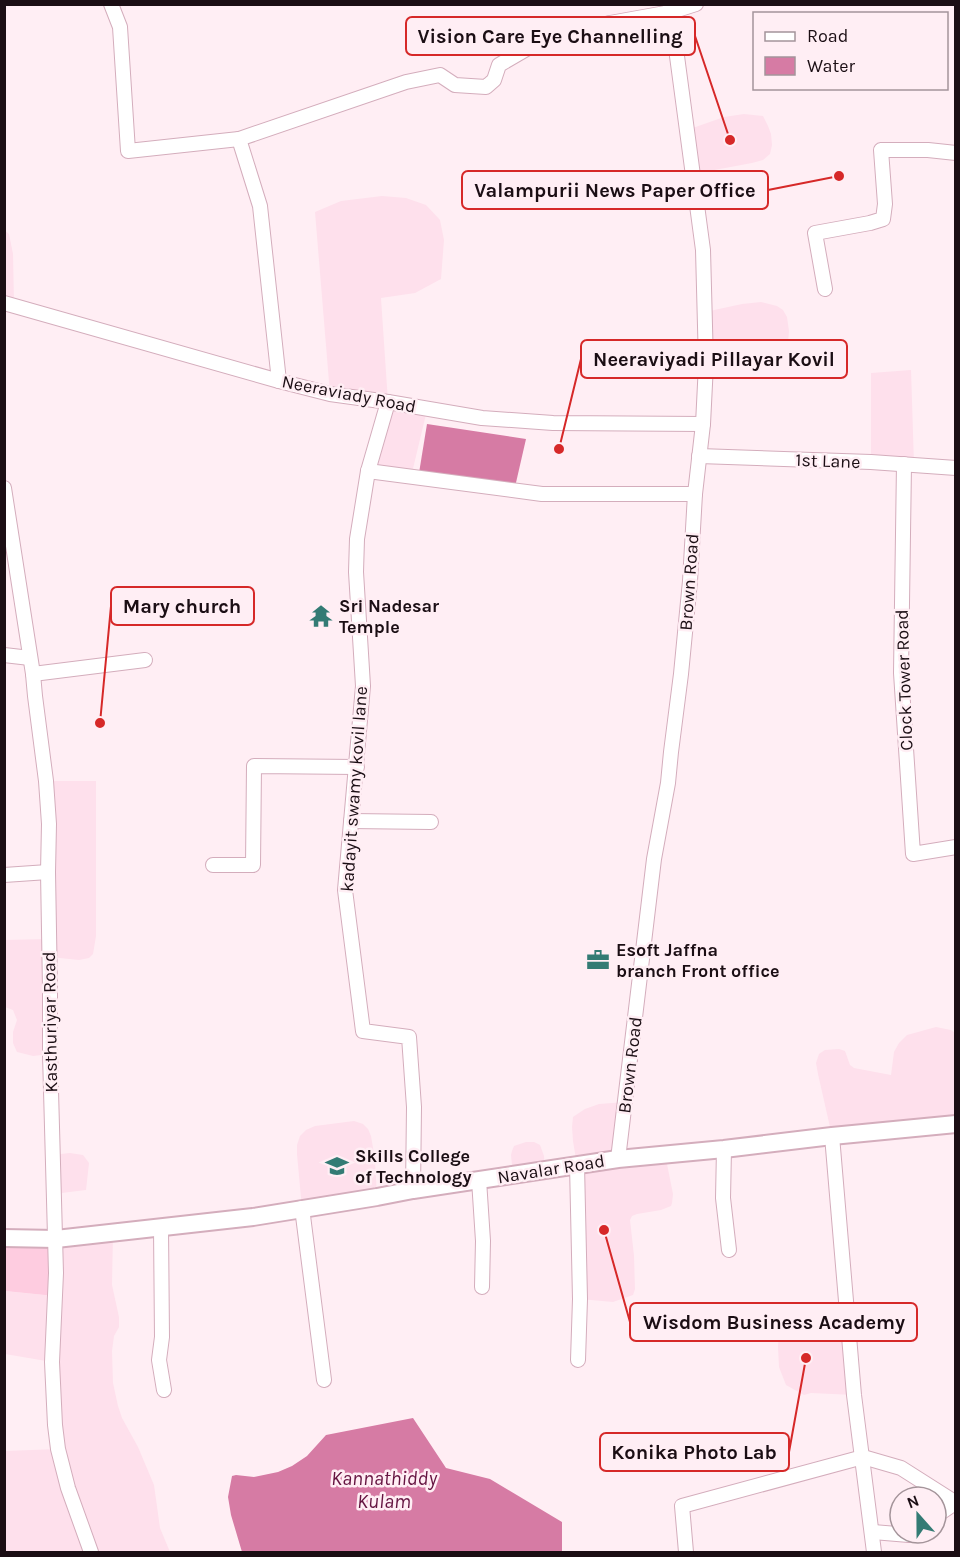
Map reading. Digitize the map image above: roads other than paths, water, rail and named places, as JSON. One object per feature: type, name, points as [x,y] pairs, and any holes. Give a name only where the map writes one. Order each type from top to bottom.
[{"type":"street","points":[[111,4],[120,27],[128,152],[239,139],[406,82],[440,75],[455,85],[486,87],[494,80],[499,65],[535,44],[670,8],[696,4]]},
{"type":"street","name":"Brown Road","points":[[618,1159],[654,859],[668,783],[681,674],[706,364],[703,250],[670,8]]},
{"type":"street","points":[[239,139],[260,206],[279,381]]},
{"type":"street","points":[[825,289],[815,233],[883,219],[885,204],[881,150],[928,150],[956,153]]},
{"type":"street","name":"Neeraviady Road","points":[[4,303],[330,394],[482,418],[553,423],[702,424]]},
{"type":"street","name":"kadayit swamy kovil lane","points":[[388,402],[368,471],[357,539],[356,572],[363,686],[345,890],[363,1031],[409,1037],[414,1107],[413,1182]]},
{"type":"street","name":"1st Lane","points":[[699,456],[956,468]]},
{"type":"street","name":"Clock Tower Road","points":[[904,464],[901,674],[913,854],[956,847]]},
{"type":"street","points":[[368,471],[542,494],[695,494]]},
{"type":"street","name":"Kasthuriyar Road","points":[[4,488],[33,674],[49,824],[52,1155],[56,1239],[52,1362],[56,1435],[68,1488],[89,1552]]},
{"type":"street","points":[[4,654],[30,658]]},
{"type":"street","points":[[33,674],[145,660]]},
{"type":"street","points":[[213,864],[253,865],[254,766],[357,767]]},
{"type":"street","points":[[351,821],[431,822]]},
{"type":"street","points":[[4,875],[48,872]]},
{"type":"street","name":"Navalar Road","points":[[4,1238],[56,1239],[161,1228],[252,1217],[377,1197],[413,1182],[479,1180],[618,1159],[956,1124]]},
{"type":"street","points":[[832,1136],[854,1395],[874,1552]]},
{"type":"street","points":[[724,1149],[723,1198],[729,1250]]},
{"type":"street","points":[[577,1165],[578,1360]]},
{"type":"street","points":[[479,1180],[483,1241],[482,1287]]},
{"type":"street","points":[[302,1208],[324,1380]]},
{"type":"street","points":[[161,1228],[162,1337],[159,1360],[164,1390]]},
{"type":"street","points":[[686,1552],[682,1506],[863,1457],[901,1468],[955,1503]]},
{"type":"street","points":[[873,1532],[888,1533]]},
{"type":"water","points":[[427,424],[526,439],[515,487],[419,473]]},
{"type":"water","name":"Kannathiddy Kulam","points":[[413,1418],[446,1468],[490,1479],[562,1522],[562,1552],[242,1552],[228,1497],[232,1476],[254,1477],[278,1472],[292,1466],[307,1456],[326,1435]]},
{"type":"place","name":"Vision Care Eye Channelling","points":[[730,140]]},
{"type":"place","name":"Valampurii News Paper Office","points":[[839,176]]},
{"type":"place","name":"Neeraviyadi Pillayar Kovil","points":[[559,449]]},
{"type":"place","name":"Sri Nadesar Temple","points":[[321,616]]},
{"type":"place","name":"Mary church","points":[[100,723]]},
{"type":"place","name":"Esoft Jaffna branch Front office","points":[[598,960]]},
{"type":"place","name":"Skills College of Technology","points":[[337,1166]]},
{"type":"place","name":"Wisdom Business Academy","points":[[604,1230]]},
{"type":"place","name":"Konika Photo Lab","points":[[806,1358]]}]
